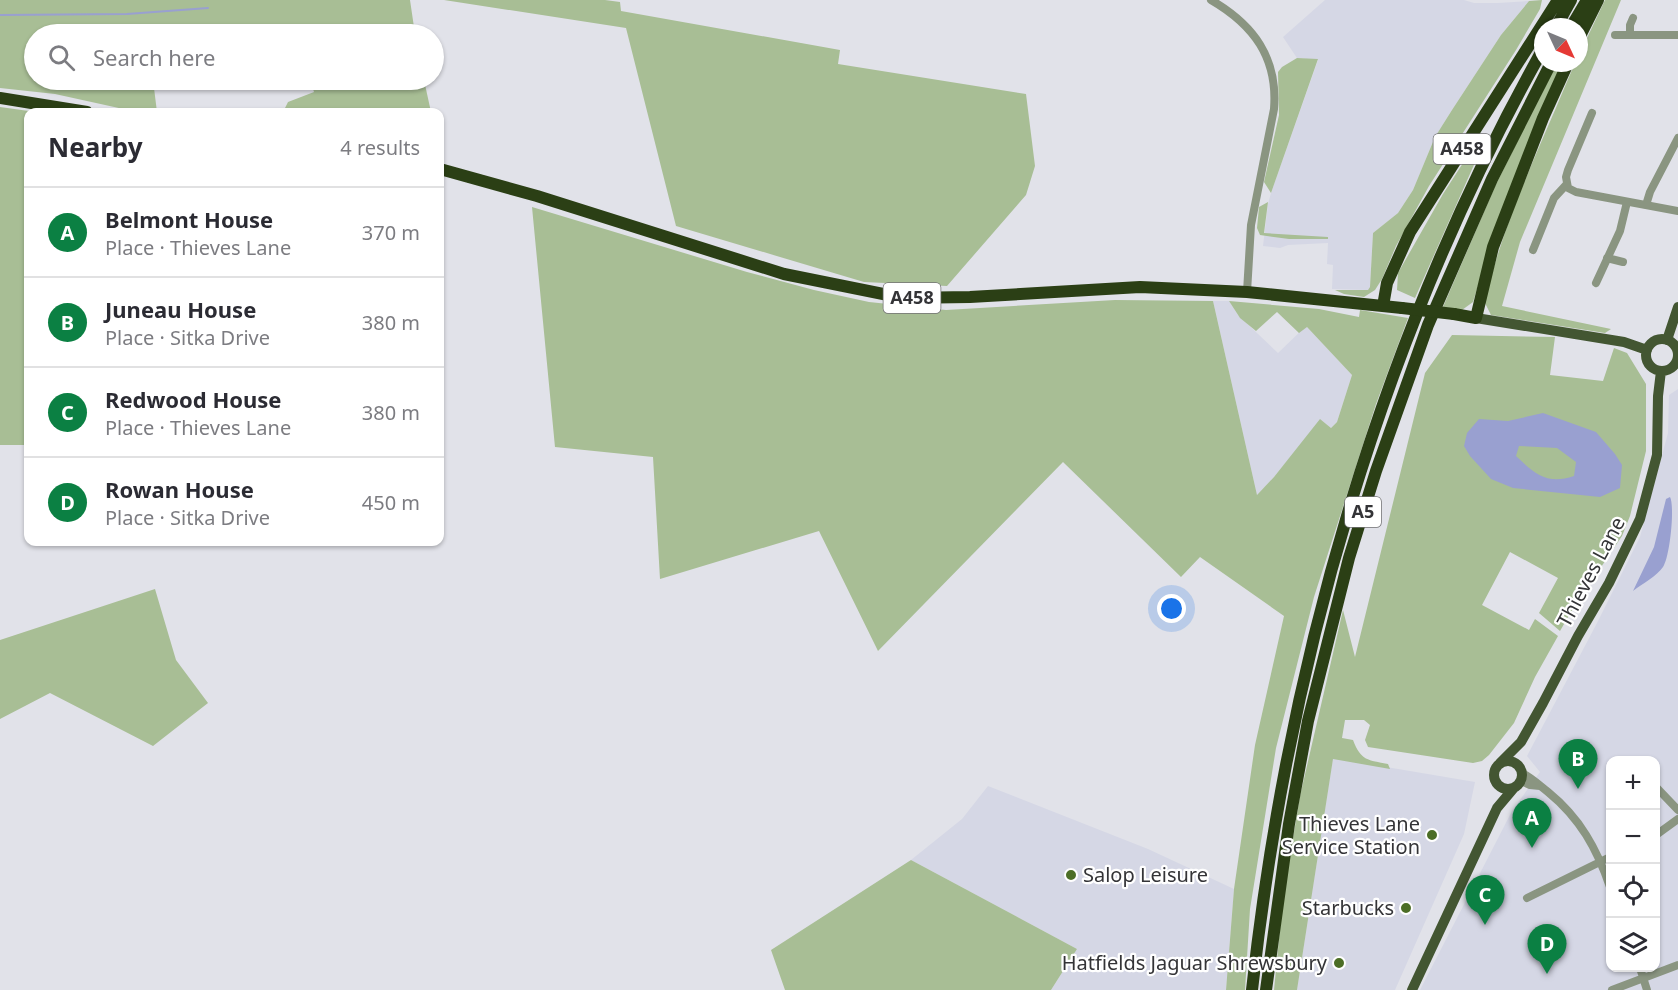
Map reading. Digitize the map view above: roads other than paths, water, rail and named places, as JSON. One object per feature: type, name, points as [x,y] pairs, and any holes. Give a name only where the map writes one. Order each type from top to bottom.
[{"type":"highway","name":"A458","points":[[1383,306],[1387,283],[1410,232],[1558,0]]},
{"type":"highway","points":[[1561,18],[1571,0]]},
{"type":"highway","points":[[1576,18],[1587,0]]},
{"type":"highway","points":[[1588,20],[1598,0]]},
{"type":"highway","name":"A5","points":[[1252,990],[1258,929],[1274,826],[1295,717],[1319,615],[1365,456],[1419,313],[1470,192],[1534,66]]},
{"type":"highway","name":"A5","points":[[1266,990],[1289,824],[1308,721],[1349,558],[1376,471],[1428,325],[1492,179],[1546,72]]},
{"type":"highway","points":[[1476,318],[1493,247],[1543,118],[1564,72]]},
{"type":"highway","points":[[0,98],[62,108]]},
{"type":"highway","name":"A458","points":[[444,170],[537,196],[784,274],[903,298],[970,297],[1140,287],[1247,292],[1476,318]]},
{"type":"main road","points":[[1667,340],[1678,307]]},
{"type":"main road","name":"A458","points":[[1476,318],[1624,342],[1647,350]]},
{"type":"main road","points":[[1667,340],[1677,350],[1677,360],[1671,368],[1661,371],[1652,368],[1649,364],[1647,350],[1653,342],[1667,340]]},
{"type":"main road","name":"Thieves Lane","points":[[1521,742],[1609,583],[1640,519],[1657,455],[1658,396],[1661,371]]},
{"type":"main road","points":[[1497,808],[1493,773],[1521,742]]},
{"type":"main road","points":[[1412,990],[1497,808],[1518,777],[1521,742]]},
{"type":"main road","points":[[1500,763],[1505,760],[1518,777]]},
{"type":"main road","points":[[1496,784],[1504,789],[1518,777]]},
{"type":"street","points":[[1212,0],[1224,7],[1255,36],[1269,60],[1276,92],[1251,225],[1247,292]]},
{"type":"street","points":[[1630,35],[1633,18]]},
{"type":"street","points":[[1615,35],[1678,35]]},
{"type":"street","points":[[1533,250],[1554,198],[1566,185],[1568,170],[1593,118]]},
{"type":"street","points":[[1646,205],[1650,192],[1678,138]]},
{"type":"street","points":[[1566,185],[1576,192],[1678,211]]},
{"type":"street","points":[[1596,283],[1620,231],[1627,202]]},
{"type":"street","points":[[1607,258],[1623,262]]},
{"type":"street","points":[[1518,777],[1533,778],[1578,822],[1606,874]]},
{"type":"street","points":[[1660,791],[1678,810]]},
{"type":"street","points":[[1660,832],[1678,819]]},
{"type":"street","points":[[1527,898],[1606,860]]},
{"type":"street","points":[[1612,990],[1678,965]]},
{"type":"street","points":[[1642,972],[1647,990]]},
{"type":"water","points":[[1543,413],[1596,432],[1622,465],[1620,488],[1600,497],[1513,488],[1491,479],[1464,446],[1467,433],[1479,419],[1508,421]],"holes":[[[1519,446],[1557,448],[1576,462],[1574,476],[1556,479],[1542,476],[1516,456]]]},
{"type":"water","points":[[1670,497],[1672,520],[1666,561],[1657,574],[1633,591],[1654,547],[1666,499]]},
{"type":"waterway","points":[[0,15],[127,14],[208,8]]},
{"type":"place","name":"Juneau House","points":[[1578,789]]},
{"type":"place","name":"Thieves Lane Service Station","points":[[1432,835]]},
{"type":"place","name":"Belmont House","points":[[1532,848]]},
{"type":"place","name":"Salop Leisure","points":[[1071,875]]},
{"type":"place","name":"Starbucks","points":[[1406,908]]},
{"type":"place","name":"Redwood House","points":[[1485,925]]},
{"type":"place","name":"Hatfields Jaguar Shrewsbury","points":[[1339,963]]},
{"type":"place","name":"Rowan House","points":[[1547,974]]}]
